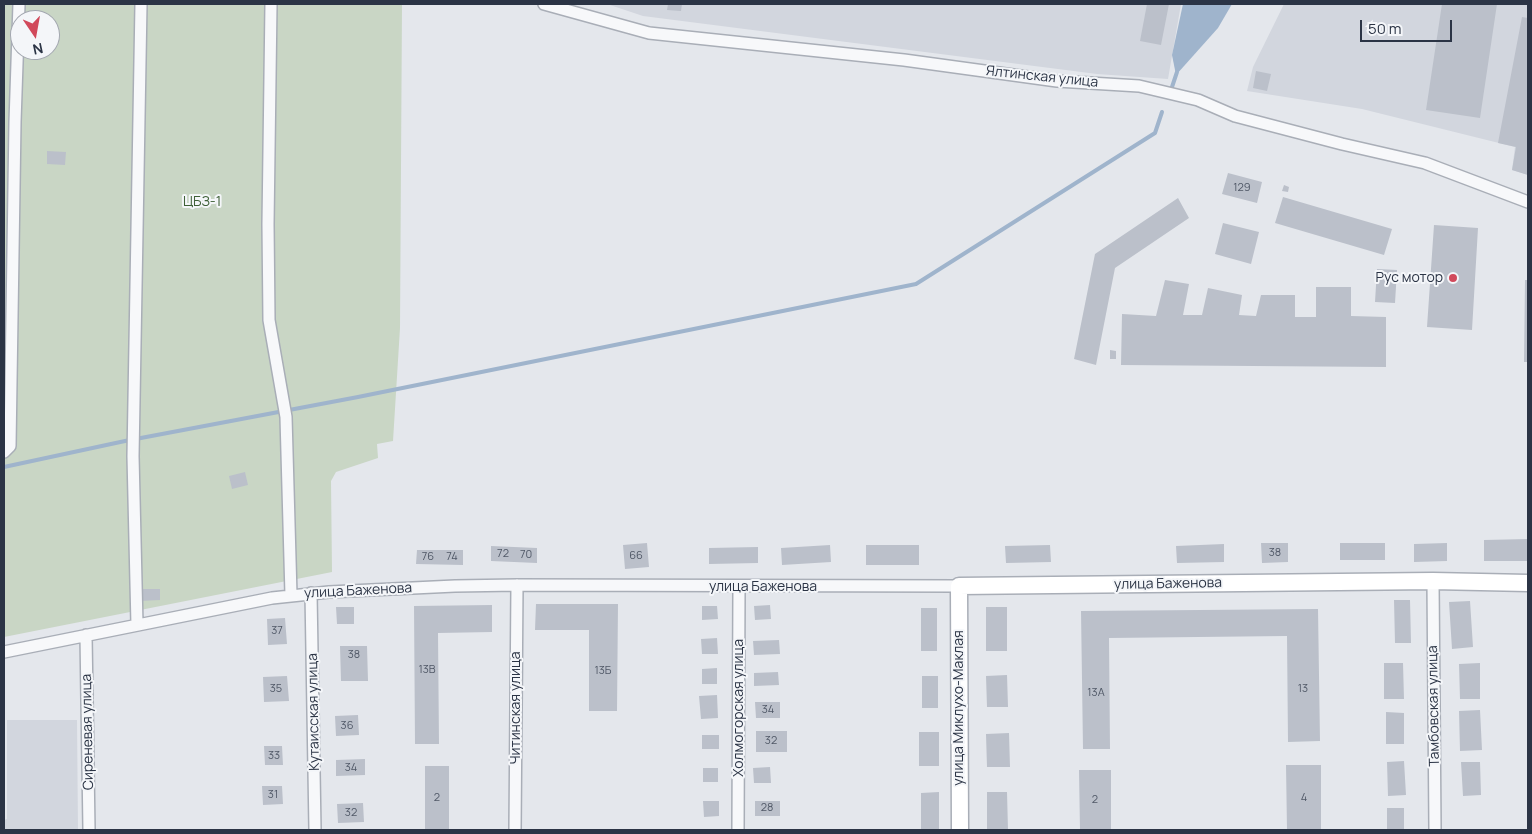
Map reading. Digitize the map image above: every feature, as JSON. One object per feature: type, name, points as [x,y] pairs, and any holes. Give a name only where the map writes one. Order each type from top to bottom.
[{"type":"street","points":[[4,452],[10,446],[19,4]]},
{"type":"street","points":[[137,624],[134,456],[141,4]]},
{"type":"street","points":[[271,4],[268,224],[269,320],[286,417],[291,595]]},
{"type":"street","name":"Ялтинская улица","points":[[544,4],[649,33],[904,60],[1057,81],[1139,86],[1198,100],[1236,116],[1342,144],[1426,162],[1528,202]]},
{"type":"street","name":"улица Баженова","points":[[4,652],[137,624],[291,595],[455,586],[959,586],[1433,581],[1528,583]]},
{"type":"street","name":"Тамбовская улица","points":[[1433,581],[1435,830]]},
{"type":"street","name":"Читинская улица","points":[[516,830],[517,585]]},
{"type":"street","name":"улица Миклухо-Маклая","points":[[959,586],[960,830]]},
{"type":"street","name":"Холмогорская улица","points":[[738,830],[739,587]]},
{"type":"street","name":"Кутаисская улица","points":[[311,593],[315,830]]},
{"type":"street","name":"Сиреневая улица","points":[[86,635],[89,830]]},
{"type":"shaded area","points":[[607,4],[1181,4],[1168,79],[1097,74],[643,16]]},
{"type":"shaded area","points":[[1284,4],[1528,4],[1528,175],[1512,170],[1515,147],[1362,109],[1247,91],[1253,67]]},
{"type":"shaded area","points":[[7,720],[77,720],[78,830],[4,830],[4,820],[7,819]]},
{"type":"green space","name":"ЦБЗ-1","points":[[4,4],[402,4],[400,328],[393,441],[377,444],[378,458],[336,472],[331,481],[332,572],[4,637]]},
{"type":"water","points":[[1183,4],[1232,4],[1218,28],[1176,75],[1172,55]]},
{"type":"building","points":[[668,4],[682,4],[681,11],[667,10]]},
{"type":"building","points":[[1147,4],[1169,4],[1161,45],[1140,41]]},
{"type":"building","points":[[1442,4],[1497,4],[1480,118],[1426,110]]},
{"type":"building","points":[[1522,17],[1528,18],[1528,175],[1512,170],[1516,147],[1498,143]]},
{"type":"building","points":[[1256,71],[1271,74],[1267,91],[1253,88]]},
{"type":"building","points":[[47,151],[66,152],[65,165],[47,164]]},
{"type":"building","points":[[1228,173],[1262,182],[1257,203],[1222,194]]},
{"type":"building","points":[[1284,185],[1289,187],[1288,192],[1282,191]]},
{"type":"building","points":[[1283,197],[1392,229],[1384,255],[1275,223]]},
{"type":"building","points":[[1178,198],[1189,218],[1115,268],[1096,365],[1074,359],[1095,254]]},
{"type":"building","points":[[1223,223],[1259,232],[1251,264],[1215,254]]},
{"type":"building","name":"Рус мотор","points":[[1434,225],[1478,228],[1472,330],[1427,327]]},
{"type":"building","points":[[1377,269],[1397,270],[1395,303],[1375,302]]},
{"type":"building","points":[[1165,280],[1189,284],[1183,315],[1202,315],[1208,288],[1242,295],[1239,315],[1256,316],[1261,295],[1295,295],[1295,317],[1316,317],[1316,287],[1351,287],[1351,316],[1386,317],[1386,367],[1121,365],[1122,314],[1156,316]]},
{"type":"building","points":[[1525,280],[1528,280],[1528,362],[1524,362]]},
{"type":"building","points":[[1110,350],[1116,351],[1116,359],[1110,359]]},
{"type":"building","points":[[245,472],[248,485],[232,489],[229,476]]},
{"type":"building","points":[[1528,539],[1528,561],[1484,561],[1484,540]]},
{"type":"building","points":[[647,543],[649,567],[625,569],[623,545]]},
{"type":"building","points":[[1261,543],[1288,543],[1288,562],[1262,563]]},
{"type":"building","points":[[1340,543],[1385,543],[1385,560],[1340,560]]},
{"type":"building","points":[[1447,543],[1447,561],[1414,562],[1414,544]]},
{"type":"building","points":[[1224,544],[1224,562],[1177,563],[1176,546]]},
{"type":"building","points":[[830,545],[831,562],[782,565],[781,548]]},
{"type":"building","points":[[866,545],[919,545],[919,565],[866,565]]},
{"type":"building","points":[[1050,545],[1051,562],[1006,563],[1005,546]]},
{"type":"building","points":[[491,546],[537,548],[537,563],[491,561]]},
{"type":"building","points":[[758,547],[758,563],[709,564],[709,548]]},
{"type":"building","points":[[417,550],[463,550],[463,565],[416,564]]},
{"type":"building","points":[[139,589],[160,589],[160,600],[139,601]]},
{"type":"building","points":[[1394,600],[1410,600],[1411,643],[1395,643]]},
{"type":"building","points":[[1470,601],[1473,647],[1452,649],[1449,602]]},
{"type":"building","points":[[536,604],[618,604],[617,711],[589,711],[589,630],[535,630]]},
{"type":"building","points":[[492,605],[492,632],[438,633],[439,744],[415,744],[414,606]]},
{"type":"building","points":[[770,605],[771,619],[755,620],[754,606]]},
{"type":"building","points":[[702,606],[717,606],[718,619],[702,620]]},
{"type":"building","points":[[336,607],[354,607],[354,624],[337,624]]},
{"type":"building","points":[[986,607],[1007,607],[1007,651],[986,651]]},
{"type":"building","points":[[921,608],[937,608],[937,651],[921,651]]},
{"type":"building","points":[[1318,609],[1320,741],[1288,742],[1287,636],[1109,638],[1110,749],[1083,749],[1081,611]]},
{"type":"building","points":[[285,618],[287,644],[268,645],[267,619]]},
{"type":"building","points":[[717,638],[718,654],[702,654],[701,639]]},
{"type":"building","points":[[779,640],[780,654],[754,655],[753,641]]},
{"type":"building","points":[[340,646],[367,646],[368,681],[341,681]]},
{"type":"building","points":[[1384,663],[1403,663],[1404,699],[1384,699]]},
{"type":"building","points":[[1480,663],[1480,699],[1460,699],[1459,664]]},
{"type":"building","points":[[717,668],[717,684],[702,684],[702,669]]},
{"type":"building","points":[[778,672],[779,685],[754,686],[754,673]]},
{"type":"building","points":[[1007,675],[1008,707],[987,707],[986,676]]},
{"type":"building","points":[[287,676],[289,701],[264,702],[263,677]]},
{"type":"building","points":[[922,676],[938,676],[938,708],[922,708]]},
{"type":"building","points":[[717,695],[718,718],[701,719],[699,696]]},
{"type":"building","points":[[755,702],[780,702],[780,718],[756,718]]},
{"type":"building","points":[[1480,710],[1482,750],[1460,751],[1459,711]]},
{"type":"building","points":[[1386,712],[1404,713],[1404,744],[1386,744]]},
{"type":"building","points":[[358,715],[359,735],[336,736],[335,716]]},
{"type":"building","points":[[756,731],[787,731],[787,752],[756,752]]},
{"type":"building","points":[[919,732],[939,732],[939,766],[919,766]]},
{"type":"building","points":[[1009,733],[1010,767],[987,767],[986,734]]},
{"type":"building","points":[[702,735],[719,735],[719,749],[702,749]]},
{"type":"building","points":[[264,746],[282,746],[283,765],[265,765]]},
{"type":"building","points":[[365,759],[365,775],[336,776],[336,760]]},
{"type":"building","points":[[1404,761],[1406,795],[1388,796],[1387,762]]},
{"type":"building","points":[[1461,762],[1480,762],[1481,795],[1463,796]]},
{"type":"building","points":[[1286,765],[1321,765],[1321,830],[1287,830]]},
{"type":"building","points":[[425,766],[449,766],[449,830],[425,830]]},
{"type":"building","points":[[770,767],[771,783],[754,783],[753,768]]},
{"type":"building","points":[[703,768],[718,768],[718,782],[703,782]]},
{"type":"building","points":[[1079,770],[1111,770],[1111,830],[1080,830]]},
{"type":"building","points":[[262,786],[282,786],[283,804],[263,805]]},
{"type":"building","points":[[939,792],[939,830],[921,830],[921,793]]},
{"type":"building","points":[[987,792],[1007,792],[1008,830],[987,830]]},
{"type":"building","points":[[703,801],[719,801],[719,816],[704,817]]},
{"type":"building","points":[[755,801],[780,801],[780,816],[755,816]]},
{"type":"building","points":[[363,803],[364,822],[338,823],[337,804]]},
{"type":"building","points":[[1387,808],[1404,808],[1404,830],[1387,830]]},
{"type":"waterway","points":[[1171,90],[1177,72]]},
{"type":"waterway","points":[[4,467],[125,441],[358,397],[916,284],[1155,133],[1162,112]]},
{"type":"place","name":"Рус мотор","points":[[1453,278]]}]
